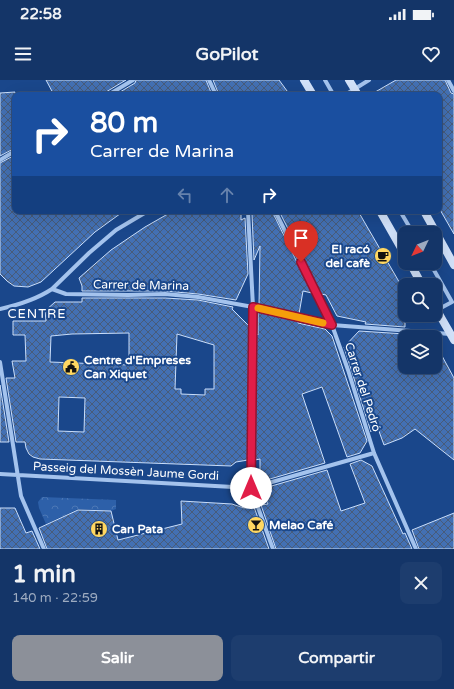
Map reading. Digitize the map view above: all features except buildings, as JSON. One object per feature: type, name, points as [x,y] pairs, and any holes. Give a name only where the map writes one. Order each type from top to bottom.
[{"type":"street","points":[[113,92],[133,80]]},
{"type":"street","points":[[209,80],[215,92]]},
{"type":"street","points":[[304,80],[311,92]]},
{"type":"street","points":[[325,80],[332,92]]},
{"type":"street","points":[[349,80],[356,92],[369,80]]},
{"type":"street","points":[[448,80],[454,91]]},
{"type":"street","points":[[0,160],[12,153]]},
{"type":"street","points":[[0,308],[34,299],[52,289],[116,230],[143,214]]},
{"type":"street","points":[[248,214],[253,307],[251,488],[273,549]]},
{"type":"street","name":"Carrer del Pedró","points":[[276,214],[332,325],[374,453],[416,549]]},
{"type":"street","points":[[382,214],[398,243]]},
{"type":"street","points":[[402,214],[409,226]]},
{"type":"street","points":[[426,214],[454,265]]},
{"type":"street","points":[[434,270],[453,301],[442,306]]},
{"type":"street","name":"Carrer de Marina","points":[[52,289],[66,294],[165,294],[198,297],[253,307],[332,325],[452,337]]},
{"type":"street","points":[[442,320],[452,337]]},
{"type":"street","points":[[0,362],[22,496],[44,549]]},
{"type":"street","name":"Passeig del Mossèn Jaume Gordi","points":[[0,474],[251,488],[374,453]]},
{"type":"green space","points":[[42,497],[116,500],[116,509],[111,511],[78,509],[46,524],[38,502]]},
{"type":"slow traffic","points":[[258,308],[323,323]]},
{"type":"place","name":"El racó del cafè","points":[[383,256]]},
{"type":"place","name":"Centre d'Empreses Can Xiquet","points":[[71,367]]},
{"type":"place","name":"Melao Café","points":[[256,525]]},
{"type":"place","name":"Can Pata","points":[[99,529]]},
{"type":"district","name":"CENTRE","points":[[37,313]]},
{"type":"route","points":[[251,488],[253,307],[332,325],[301,262]]}]
